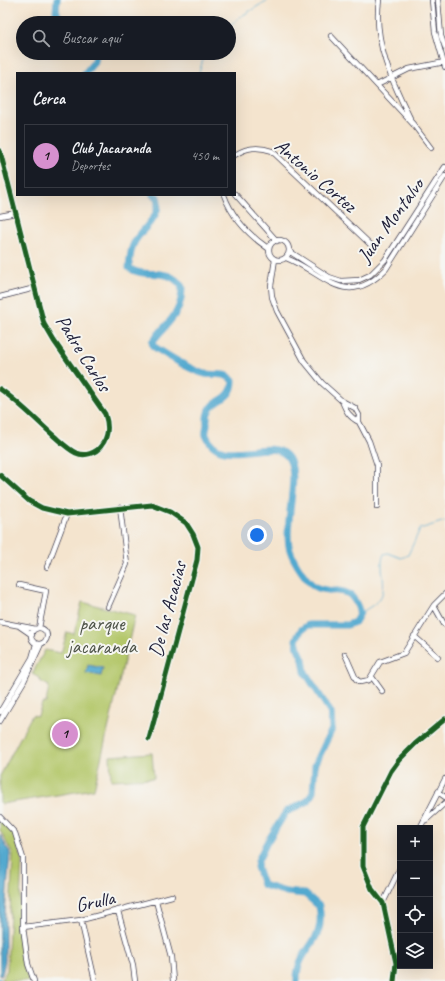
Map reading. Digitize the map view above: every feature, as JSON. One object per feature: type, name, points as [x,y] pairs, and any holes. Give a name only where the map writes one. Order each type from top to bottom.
[{"type":"street","points":[[379,0],[377,14],[378,36],[390,78],[413,124]]},
{"type":"street","points":[[377,85],[409,69],[444,64],[435,32],[432,0]]},
{"type":"street","points":[[438,0],[441,36],[445,47]]},
{"type":"street","points":[[331,36],[413,124],[431,148]]},
{"type":"street","name":"Antonio Cortez","points":[[236,155],[248,148],[261,147],[272,151],[371,245]]},
{"type":"street","name":"Padre Carlos","points":[[0,151],[47,330],[105,414],[108,424],[106,438],[96,451],[86,455],[77,454],[51,434],[20,404],[0,390]]},
{"type":"street","name":"Juan Montalvo","points":[[289,251],[329,277],[341,281],[359,280],[370,274],[384,260],[445,167]]},
{"type":"street","name":"Juan Montalvo","points":[[286,258],[335,286],[354,288],[367,284],[376,279],[386,269],[445,176]]},
{"type":"street","points":[[236,195],[277,241]]},
{"type":"street","points":[[224,196],[233,214],[255,239],[269,249],[271,255],[275,259],[279,260],[286,258],[289,251],[284,242],[277,241],[273,242],[269,249]]},
{"type":"street","points":[[0,216],[16,213]]},
{"type":"street","points":[[275,259],[271,286],[272,297],[277,311],[304,361],[322,383],[342,401],[354,408],[359,415],[359,422],[369,441],[377,465],[377,507]]},
{"type":"street","points":[[0,297],[35,288]]},
{"type":"street","points":[[342,401],[346,411],[351,417],[359,422]]},
{"type":"street","name":"De las Acacias","points":[[0,475],[35,505],[67,514],[120,507],[152,505],[170,512],[186,523],[193,534],[198,548],[198,560],[149,739]]},
{"type":"street","points":[[108,607],[127,564],[120,507]]},
{"type":"street","points":[[47,567],[67,514]]},
{"type":"street","points":[[19,585],[46,591],[38,629],[32,635]]},
{"type":"street","points":[[345,654],[356,679],[362,682],[372,677],[380,662],[404,653],[434,606],[445,594]]},
{"type":"street","points":[[434,606],[444,624]]},
{"type":"street","points":[[0,622],[45,631],[47,637],[44,643],[39,644],[0,712]]},
{"type":"street","points":[[18,625],[32,635],[33,640],[39,644]]},
{"type":"street","points":[[414,636],[438,657]]},
{"type":"street","points":[[0,721],[24,681],[39,644]]},
{"type":"street","points":[[372,677],[382,691]]},
{"type":"street","points":[[394,981],[396,963],[382,902],[372,889],[363,866],[362,834],[365,820],[391,771],[414,744],[445,719]]},
{"type":"street","points":[[422,825],[445,779]]},
{"type":"street","points":[[438,792],[445,797]]},
{"type":"street","points":[[423,822],[445,803]]},
{"type":"street","points":[[0,817],[16,834],[23,858],[23,927],[28,964],[34,981]]},
{"type":"street","points":[[382,902],[397,874]]},
{"type":"street","name":"Grulla","points":[[23,927],[80,920],[156,902],[172,896]]},
{"type":"street","points":[[156,902],[171,957],[173,981]]},
{"type":"street","points":[[118,911],[133,965],[135,981]]},
{"type":"street","points":[[80,920],[95,981]]},
{"type":"green space","name":"parque jacaranda","points":[[82,602],[135,615],[94,789],[2,804],[0,802],[0,776],[32,715],[38,716],[42,703],[46,703],[49,686],[32,674],[45,650],[61,653],[67,632],[74,634]]},
{"type":"green space","points":[[152,753],[154,778],[111,780],[110,756]]},
{"type":"green space","points":[[0,817],[15,836],[22,859],[19,926],[23,965],[29,981],[3,981],[2,979],[7,970],[13,855],[0,830]]},
{"type":"water","points":[[88,665],[103,668],[101,676],[86,673]]},
{"type":"water","points":[[0,834],[10,853],[5,915],[5,961],[2,975],[0,976]]},
{"type":"waterway","points":[[57,0],[56,12],[59,16]]},
{"type":"waterway","points":[[236,21],[268,0]]},
{"type":"waterway","points":[[86,72],[95,60]]},
{"type":"waterway","points":[[199,72],[203,60]]},
{"type":"waterway","points":[[155,196],[157,197],[157,210],[151,222],[134,243],[129,268],[142,273],[164,274],[170,276],[182,287],[180,304],[177,311],[169,323],[152,342],[153,346],[178,362],[199,372],[205,374],[224,375],[233,381],[232,389],[229,394],[210,409],[207,415],[206,435],[213,445],[222,450],[232,452],[267,449],[277,450],[286,455],[291,462],[293,473],[288,527],[290,550],[301,572],[314,586],[325,590],[348,593],[356,603],[360,613],[355,622],[347,625],[308,625],[301,630],[296,640],[303,659],[305,672],[331,713],[332,729],[315,765],[313,792],[308,801],[286,812],[266,844],[258,861],[257,867],[263,885],[286,892],[305,894],[319,906],[319,930],[301,960],[298,969],[297,981]]},
{"type":"waterway","points":[[356,616],[375,604],[381,597],[384,585],[382,566],[384,554],[388,553],[401,558],[408,555],[420,529],[445,521]]},
{"type":"cycle path","points":[[0,151],[44,324],[54,341],[105,414],[108,427],[106,438],[99,448],[93,452],[83,455],[76,453],[70,450],[0,389]]},
{"type":"cycle path","points":[[0,475],[29,501],[42,508],[67,514],[152,505],[170,512],[186,523],[193,534],[198,547],[197,560],[149,739]]},
{"type":"cycle path","points":[[394,981],[396,963],[383,903],[372,889],[363,866],[363,827],[391,771],[399,760],[415,744],[445,719]]},
{"type":"place","name":"Club Jacaranda","points":[[65,734]]}]
